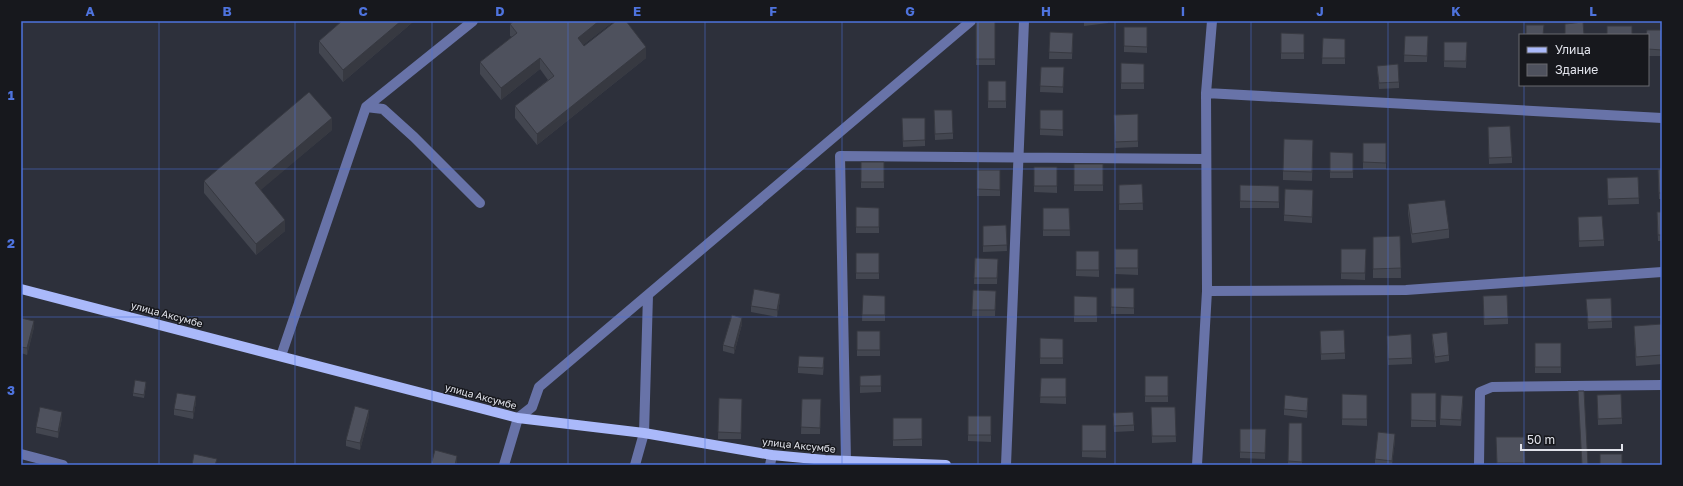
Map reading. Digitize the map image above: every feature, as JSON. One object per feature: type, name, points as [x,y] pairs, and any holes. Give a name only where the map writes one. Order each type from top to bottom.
[{"type":"main road","name":"улица Аксумбе","points":[[21,289],[518,418],[644,433],[771,460],[946,465]]},
{"type":"street","points":[[281,356],[366,107],[473,21]]},
{"type":"street","points":[[504,465],[518,418],[532,407],[539,387],[971,21]]},
{"type":"street","points":[[1006,465],[1024,21]]},
{"type":"street","points":[[1197,465],[1207,291],[1205,159],[1206,93],[1212,21]]},
{"type":"street","points":[[1206,93],[1662,118]]},
{"type":"street","points":[[366,107],[383,109],[414,137],[480,203]]},
{"type":"street","points":[[827,142],[840,156],[846,461]]},
{"type":"street","points":[[840,156],[1205,159]]},
{"type":"street","points":[[1207,291],[1406,290],[1662,272]]},
{"type":"street","points":[[635,465],[644,433],[648,295]]},
{"type":"street","points":[[1479,465],[1480,392],[1492,387],[1662,385]]},
{"type":"street","points":[[21,454],[63,465]]},
{"type":"building","points":[[342,21],[401,21],[343,70],[319,41]]},
{"type":"building","points":[[514,21],[599,21],[578,38],[584,46],[616,21],[626,21],[646,47],[537,134],[515,106],[554,76],[540,58],[501,88],[480,62],[517,33],[510,24]]},
{"type":"building","points":[[976,21],[995,21],[995,59],[976,59]]},
{"type":"building","points":[[1583,22],[1584,34],[1565,34],[1565,24]]},
{"type":"building","points":[[1526,25],[1544,25],[1543,34],[1526,34]]},
{"type":"building","points":[[1607,26],[1632,26],[1632,34],[1607,34]]},
{"type":"building","points":[[1124,27],[1147,27],[1147,47],[1124,46]]},
{"type":"building","points":[[1647,30],[1662,30],[1662,50],[1649,49],[1649,34],[1646,34]]},
{"type":"building","points":[[1050,32],[1073,33],[1072,53],[1049,52]]},
{"type":"building","points":[[1281,33],[1304,34],[1304,53],[1281,53]]},
{"type":"building","points":[[1405,36],[1428,36],[1427,56],[1404,55]]},
{"type":"building","points":[[1323,38],[1345,39],[1345,58],[1322,58]]},
{"type":"building","points":[[1444,42],[1467,42],[1466,61],[1444,61]]},
{"type":"building","points":[[1121,63],[1144,64],[1144,83],[1121,83]]},
{"type":"building","points":[[1398,64],[1399,82],[1379,83],[1377,66]]},
{"type":"building","points":[[1041,67],[1064,67],[1063,87],[1040,86]]},
{"type":"building","points":[[988,81],[1006,81],[1006,101],[988,101]]},
{"type":"building","points":[[309,92],[332,118],[255,183],[285,220],[256,244],[204,181]]},
{"type":"building","points":[[934,110],[952,110],[953,133],[935,134]]},
{"type":"building","points":[[1040,110],[1063,110],[1063,130],[1040,129]]},
{"type":"building","points":[[1138,114],[1138,141],[1115,142],[1114,115]]},
{"type":"building","points":[[902,118],[925,118],[925,140],[903,141]]},
{"type":"building","points":[[1510,126],[1512,157],[1489,158],[1488,127]]},
{"type":"building","points":[[1284,139],[1313,140],[1312,172],[1283,171]]},
{"type":"building","points":[[1363,143],[1386,143],[1386,163],[1363,162]]},
{"type":"building","points":[[1330,152],[1353,153],[1353,172],[1330,172]]},
{"type":"building","points":[[861,162],[884,162],[884,182],[861,182]]},
{"type":"building","points":[[1074,164],[1103,164],[1103,185],[1074,185]]},
{"type":"building","points":[[1034,167],[1057,167],[1057,186],[1034,186]]},
{"type":"building","points":[[1662,169],[1662,193],[1659,193],[1658,170]]},
{"type":"building","points":[[977,170],[1000,170],[1000,190],[977,189]]},
{"type":"building","points":[[1638,177],[1639,198],[1608,199],[1607,178]]},
{"type":"building","points":[[1142,184],[1143,203],[1119,204],[1119,185]]},
{"type":"building","points":[[1240,185],[1279,186],[1279,202],[1240,201]]},
{"type":"building","points":[[1285,189],[1313,190],[1312,217],[1284,215]]},
{"type":"building","points":[[1445,200],[1449,229],[1412,234],[1408,204]]},
{"type":"building","points":[[856,207],[879,208],[879,227],[856,227]]},
{"type":"building","points":[[1043,208],[1069,208],[1070,230],[1043,230]]},
{"type":"building","points":[[1657,212],[1662,212],[1662,235],[1658,235]]},
{"type":"building","points":[[1602,216],[1604,240],[1579,241],[1578,217]]},
{"type":"building","points":[[1006,225],[1007,245],[983,246],[983,226]]},
{"type":"building","points":[[1400,236],[1401,268],[1373,269],[1373,237]]},
{"type":"building","points":[[1115,249],[1138,249],[1138,268],[1115,268]]},
{"type":"building","points":[[1341,249],[1366,249],[1365,273],[1341,273]]},
{"type":"building","points":[[1076,251],[1099,251],[1099,270],[1076,270]]},
{"type":"building","points":[[856,253],[879,253],[879,273],[856,273]]},
{"type":"building","points":[[975,258],[998,259],[997,278],[974,278]]},
{"type":"building","points":[[1111,288],[1134,288],[1134,308],[1111,307]]},
{"type":"building","points":[[754,289],[780,294],[777,310],[751,306]]},
{"type":"building","points":[[973,290],[996,291],[995,310],[972,310]]},
{"type":"building","points":[[863,295],[885,296],[885,315],[862,315]]},
{"type":"building","points":[[1507,295],[1508,318],[1484,319],[1483,296]]},
{"type":"building","points":[[1074,296],[1097,297],[1097,316],[1074,316]]},
{"type":"building","points":[[1611,298],[1612,321],[1588,322],[1586,299]]},
{"type":"building","points":[[732,315],[742,318],[734,348],[723,345]]},
{"type":"building","points":[[21,318],[34,321],[27,348],[21,347]]},
{"type":"building","points":[[1662,324],[1662,355],[1636,357],[1634,326]]},
{"type":"building","points":[[1344,330],[1345,353],[1321,354],[1320,331]]},
{"type":"building","points":[[857,331],[880,331],[880,350],[857,350]]},
{"type":"building","points":[[1447,332],[1449,355],[1435,357],[1432,334]]},
{"type":"building","points":[[1411,334],[1412,358],[1388,359],[1387,336]]},
{"type":"building","points":[[1040,338],[1063,339],[1063,358],[1040,358]]},
{"type":"building","points":[[1535,343],[1561,343],[1561,367],[1535,367]]},
{"type":"building","points":[[799,356],[824,357],[823,368],[798,367]]},
{"type":"building","points":[[881,375],[881,386],[860,386],[860,376]]},
{"type":"building","points":[[1145,376],[1168,376],[1168,396],[1145,396]]},
{"type":"building","points":[[1041,378],[1066,378],[1066,397],[1040,397]]},
{"type":"building","points":[[135,380],[146,382],[144,395],[133,393]]},
{"type":"building","points":[[1578,391],[1584,391],[1588,465],[1582,465]]},
{"type":"building","points":[[177,393],[196,396],[193,412],[174,409]]},
{"type":"building","points":[[1411,393],[1436,393],[1436,421],[1411,420]]},
{"type":"building","points":[[1342,394],[1367,395],[1367,419],[1342,419]]},
{"type":"building","points":[[1621,394],[1622,418],[1598,419],[1597,395]]},
{"type":"building","points":[[1285,395],[1308,398],[1307,411],[1284,409]]},
{"type":"building","points":[[1441,395],[1463,396],[1461,420],[1440,419]]},
{"type":"building","points":[[719,398],[742,399],[741,433],[718,432]]},
{"type":"building","points":[[802,399],[821,399],[820,428],[801,427]]},
{"type":"building","points":[[355,406],[369,410],[360,443],[346,440]]},
{"type":"building","points":[[40,407],[62,412],[58,432],[36,427]]},
{"type":"building","points":[[1151,407],[1175,407],[1176,436],[1152,436]]},
{"type":"building","points":[[1133,412],[1134,425],[1114,426],[1113,413]]},
{"type":"building","points":[[968,416],[991,416],[991,435],[968,435]]},
{"type":"building","points":[[893,418],[922,418],[922,439],[893,440]]},
{"type":"building","points":[[1289,423],[1302,423],[1302,462],[1288,461]]},
{"type":"building","points":[[1082,425],[1106,425],[1106,451],[1082,451]]},
{"type":"building","points":[[1240,429],[1266,429],[1265,453],[1240,452]]},
{"type":"building","points":[[1378,432],[1395,434],[1392,461],[1375,459]]},
{"type":"building","points":[[1496,437],[1524,437],[1525,463],[1497,463]]},
{"type":"building","points":[[435,450],[457,456],[455,465],[431,465]]},
{"type":"building","points":[[194,454],[217,459],[215,465],[192,465]]},
{"type":"building","points":[[1600,454],[1622,454],[1622,465],[1600,465]]}]
